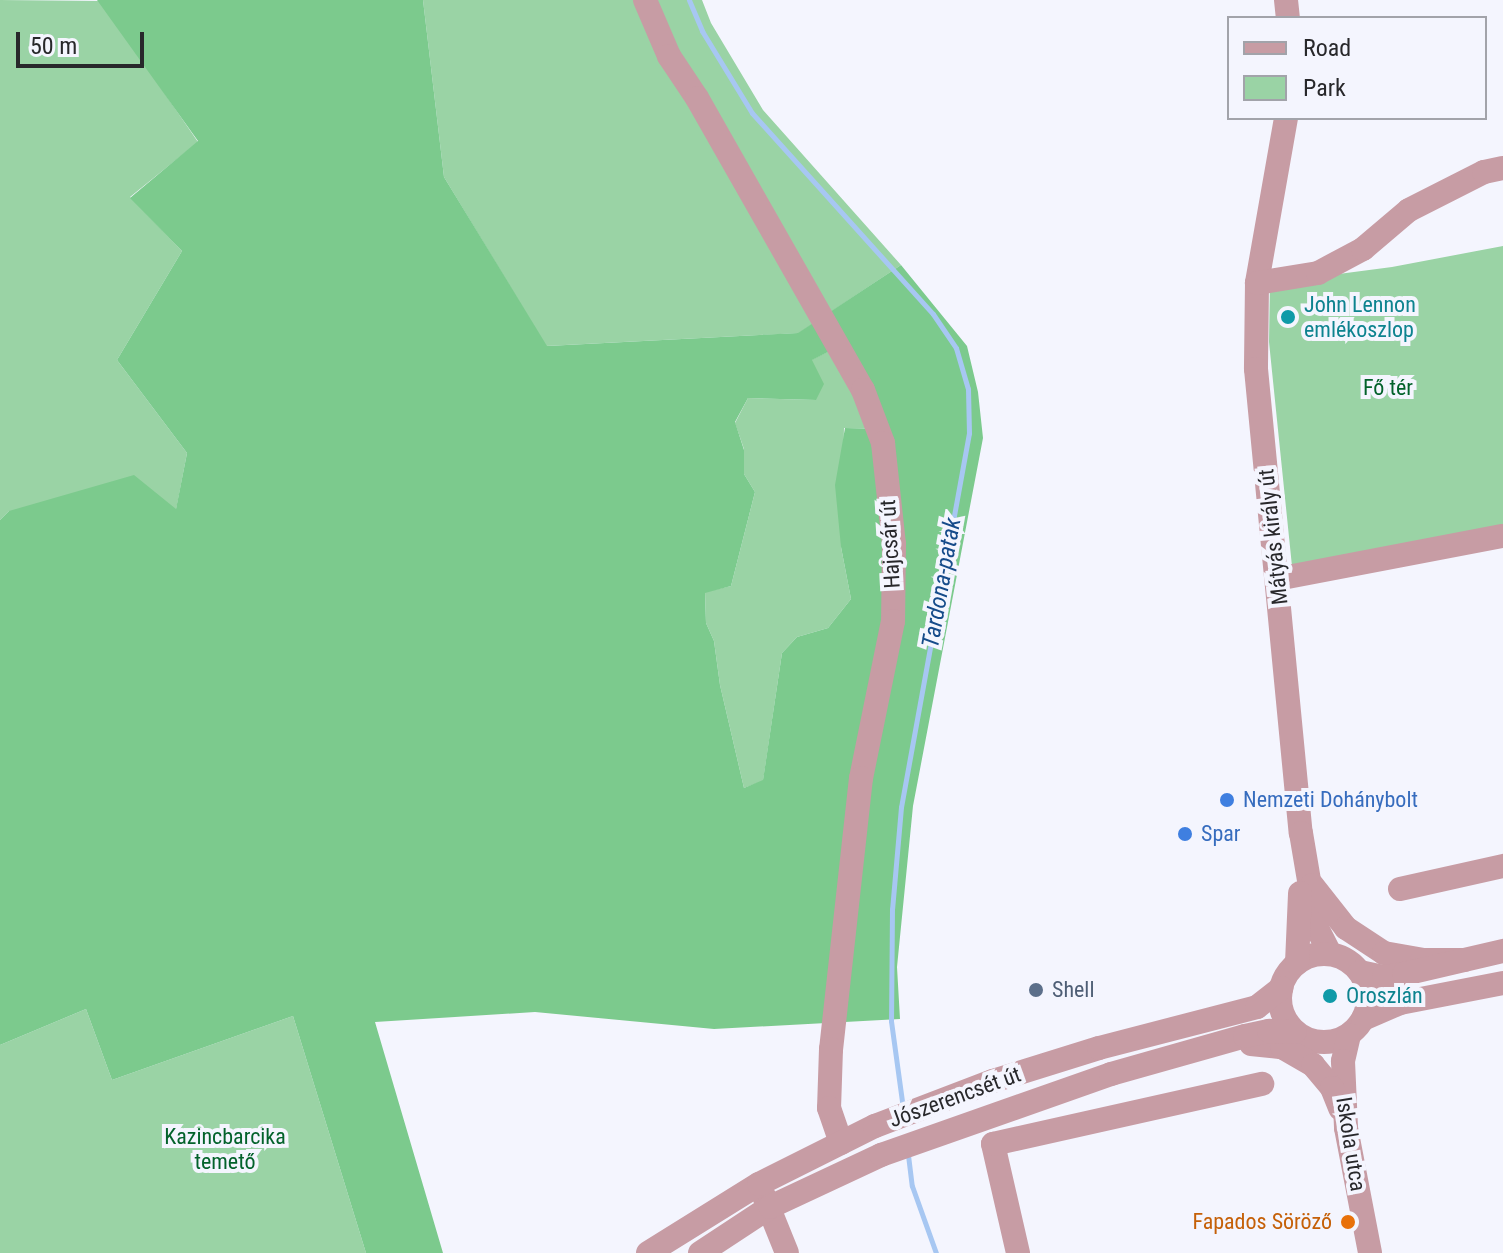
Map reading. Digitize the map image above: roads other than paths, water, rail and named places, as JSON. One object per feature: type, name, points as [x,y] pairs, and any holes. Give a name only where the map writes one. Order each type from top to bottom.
[{"type":"street","name":"Hajcsár út","points":[[645,0],[669,56],[697,98],[863,390],[883,443],[894,544],[893,621],[861,778],[831,1049],[829,1108],[841,1143]]},
{"type":"street","name":"Mátyás király út","points":[[1286,120],[1257,283],[1256,369],[1301,833],[1317,928],[1330,954]]},
{"type":"street","points":[[1257,283],[1318,273],[1363,249],[1409,210],[1484,172],[1503,168]]},
{"type":"street","points":[[1277,579],[1503,536]]},
{"type":"street","points":[[1297,963],[1301,833]]},
{"type":"street","points":[[1400,889],[1503,866]]},
{"type":"street","points":[[1308,878],[1346,928],[1384,953],[1422,960],[1464,960]]},
{"type":"street","points":[[1360,972],[1384,977],[1503,951]]},
{"type":"street","points":[[1346,1128],[1332,1088],[1301,1035],[1282,1012],[1281,988],[1297,963],[1312,955],[1330,954],[1349,960],[1360,972],[1369,996],[1356,1027]]},
{"type":"street","points":[[1301,1035],[1331,1042],[1400,1003],[1503,983]]},
{"type":"street","name":"Jószerencsét út","points":[[648,1253],[759,1184],[875,1126],[928,1104],[1099,1048],[1257,1007],[1281,988]]},
{"type":"street","name":"Iskola utca","points":[[1356,1027],[1343,1061],[1346,1128],[1370,1253]]},
{"type":"street","name":"Jószerencsét út","points":[[700,1253],[770,1207],[881,1155],[1111,1074],[1269,1031],[1301,1035]]},
{"type":"street","points":[[1193,1052],[1240,1044],[1282,1047],[1313,1065],[1332,1088]]},
{"type":"street","points":[[1018,1253],[993,1144],[1262,1084]]},
{"type":"street","points":[[759,1184],[787,1253]]},
{"type":"waterway","name":"Tardona-patak","points":[[689,0],[702,31],[752,113],[933,314],[956,348],[968,389],[969,433],[901,807],[892,909],[891,1021],[903,1109]]},
{"type":"waterway","name":"Tardona-patak","points":[[908,1155],[912,1186],[936,1253]]},
{"type":"place","name":"John Lennon emlékoszlop","points":[[1288,317]]},
{"type":"place","name":"Nemzeti Dohánybolt","points":[[1227,800]]},
{"type":"place","name":"Spar","points":[[1185,834]]},
{"type":"place","name":"Shell","points":[[1036,990]]},
{"type":"place","name":"Oroszlán","points":[[1330,996]]},
{"type":"place","name":"Fapados Söröző","points":[[1348,1222]]},
{"type":"park label","name":"Fő tér","points":[[1388,388]]},
{"type":"park label","name":"Kazincbarcika temető","points":[[225,1148]]}]
